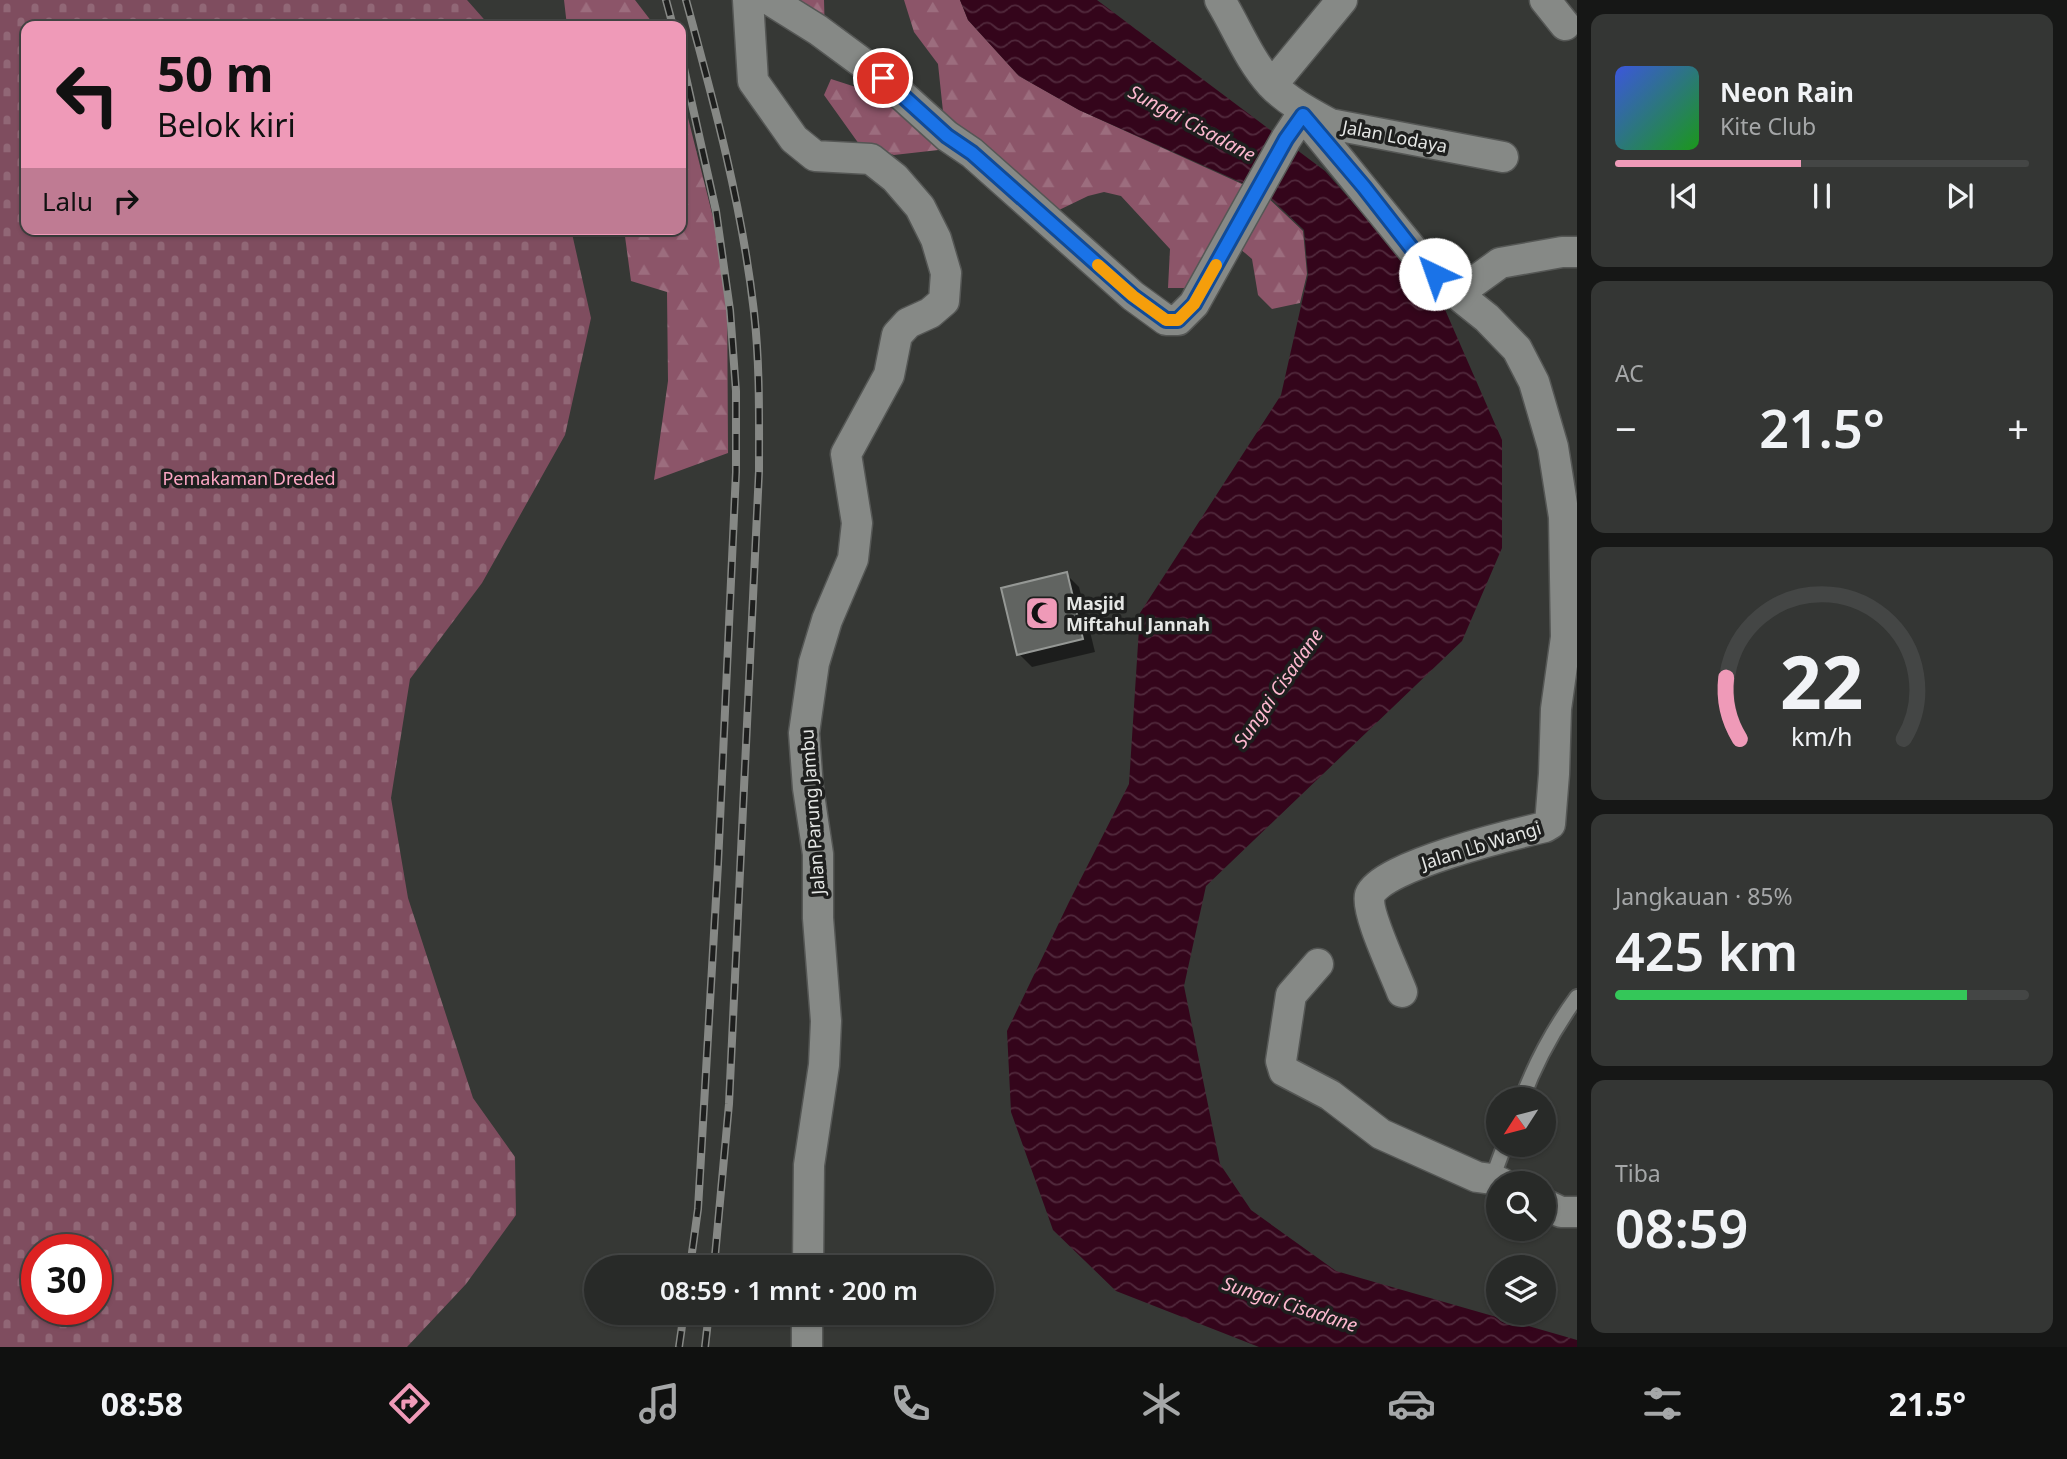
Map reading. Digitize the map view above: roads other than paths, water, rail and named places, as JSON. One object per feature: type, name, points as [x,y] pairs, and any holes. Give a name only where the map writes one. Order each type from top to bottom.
[{"type":"street","name":"Jalan Parung Jambu","points":[[748,0],[753,81],[794,139],[815,156],[871,159],[895,178],[919,207],[936,239],[946,273],[944,301],[930,313],[908,323],[897,335],[889,375],[846,454],[857,523],[853,559],[827,620],[817,653],[804,733],[808,788],[818,854],[818,918],[826,1021],[824,1065],[809,1166],[808,1255]]},
{"type":"street","points":[[769,0],[818,30],[883,78],[1133,296],[1166,320],[1178,320],[1194,304],[1298,121],[1364,187],[1424,264],[1457,294],[1500,263],[1562,252],[1577,252]]},
{"type":"street","name":"Jalan Lodaya","points":[[1220,0],[1245,47],[1298,121],[1331,124],[1503,157]]},
{"type":"street","points":[[1272,85],[1342,0]]},
{"type":"street","points":[[1545,0],[1565,25]]},
{"type":"street","name":"Jalan Lb Wangi","points":[[1402,992],[1370,911],[1370,896],[1377,885],[1413,866],[1455,850],[1550,824],[1555,774],[1556,709],[1565,658],[1564,517],[1547,424],[1534,382],[1517,349],[1487,318],[1457,294]]},
{"type":"street","points":[[1318,964],[1291,995],[1282,1053],[1284,1071],[1330,1095],[1381,1134],[1476,1177],[1486,1179]]},
{"type":"street","points":[[1556,1210],[1577,1212]]},
{"type":"street","points":[[807,1325],[807,1347]]},
{"type":"lane","points":[[1526,1087],[1567,1010],[1577,997]]},
{"type":"water","name":"Sungai Cisadane","points":[[960,0],[1097,0],[1325,171],[1443,305],[1502,440],[1502,548],[1462,641],[1206,886],[1184,986],[1220,1164],[1251,1210],[1336,1271],[1486,1314],[1486,1325],[1525,1325],[1577,1340],[1577,1347],[1259,1347],[1116,1291],[1053,1230],[1011,1112],[1007,1031],[1129,784],[1140,613],[1281,395],[1308,275],[1304,230],[1265,193],[1079,110],[1019,76],[968,20]]},
{"type":"railway","points":[[666,0],[672,21]]},
{"type":"railway","points":[[686,0],[735,193],[754,312],[759,391],[759,471],[729,1104],[715,1255]]},
{"type":"railway","points":[[686,77],[716,211],[730,310],[736,391],[736,472],[718,864],[698,1209],[692,1255]]},
{"type":"railway","points":[[679,1347],[682,1325]]},
{"type":"railway","points":[[705,1347],[708,1325]]},
{"type":"place","name":"Masjid Miftahul Jannah","points":[[1042,613]]},
{"type":"park label","name":"Pemakaman Dreded","points":[[249,478]]}]
